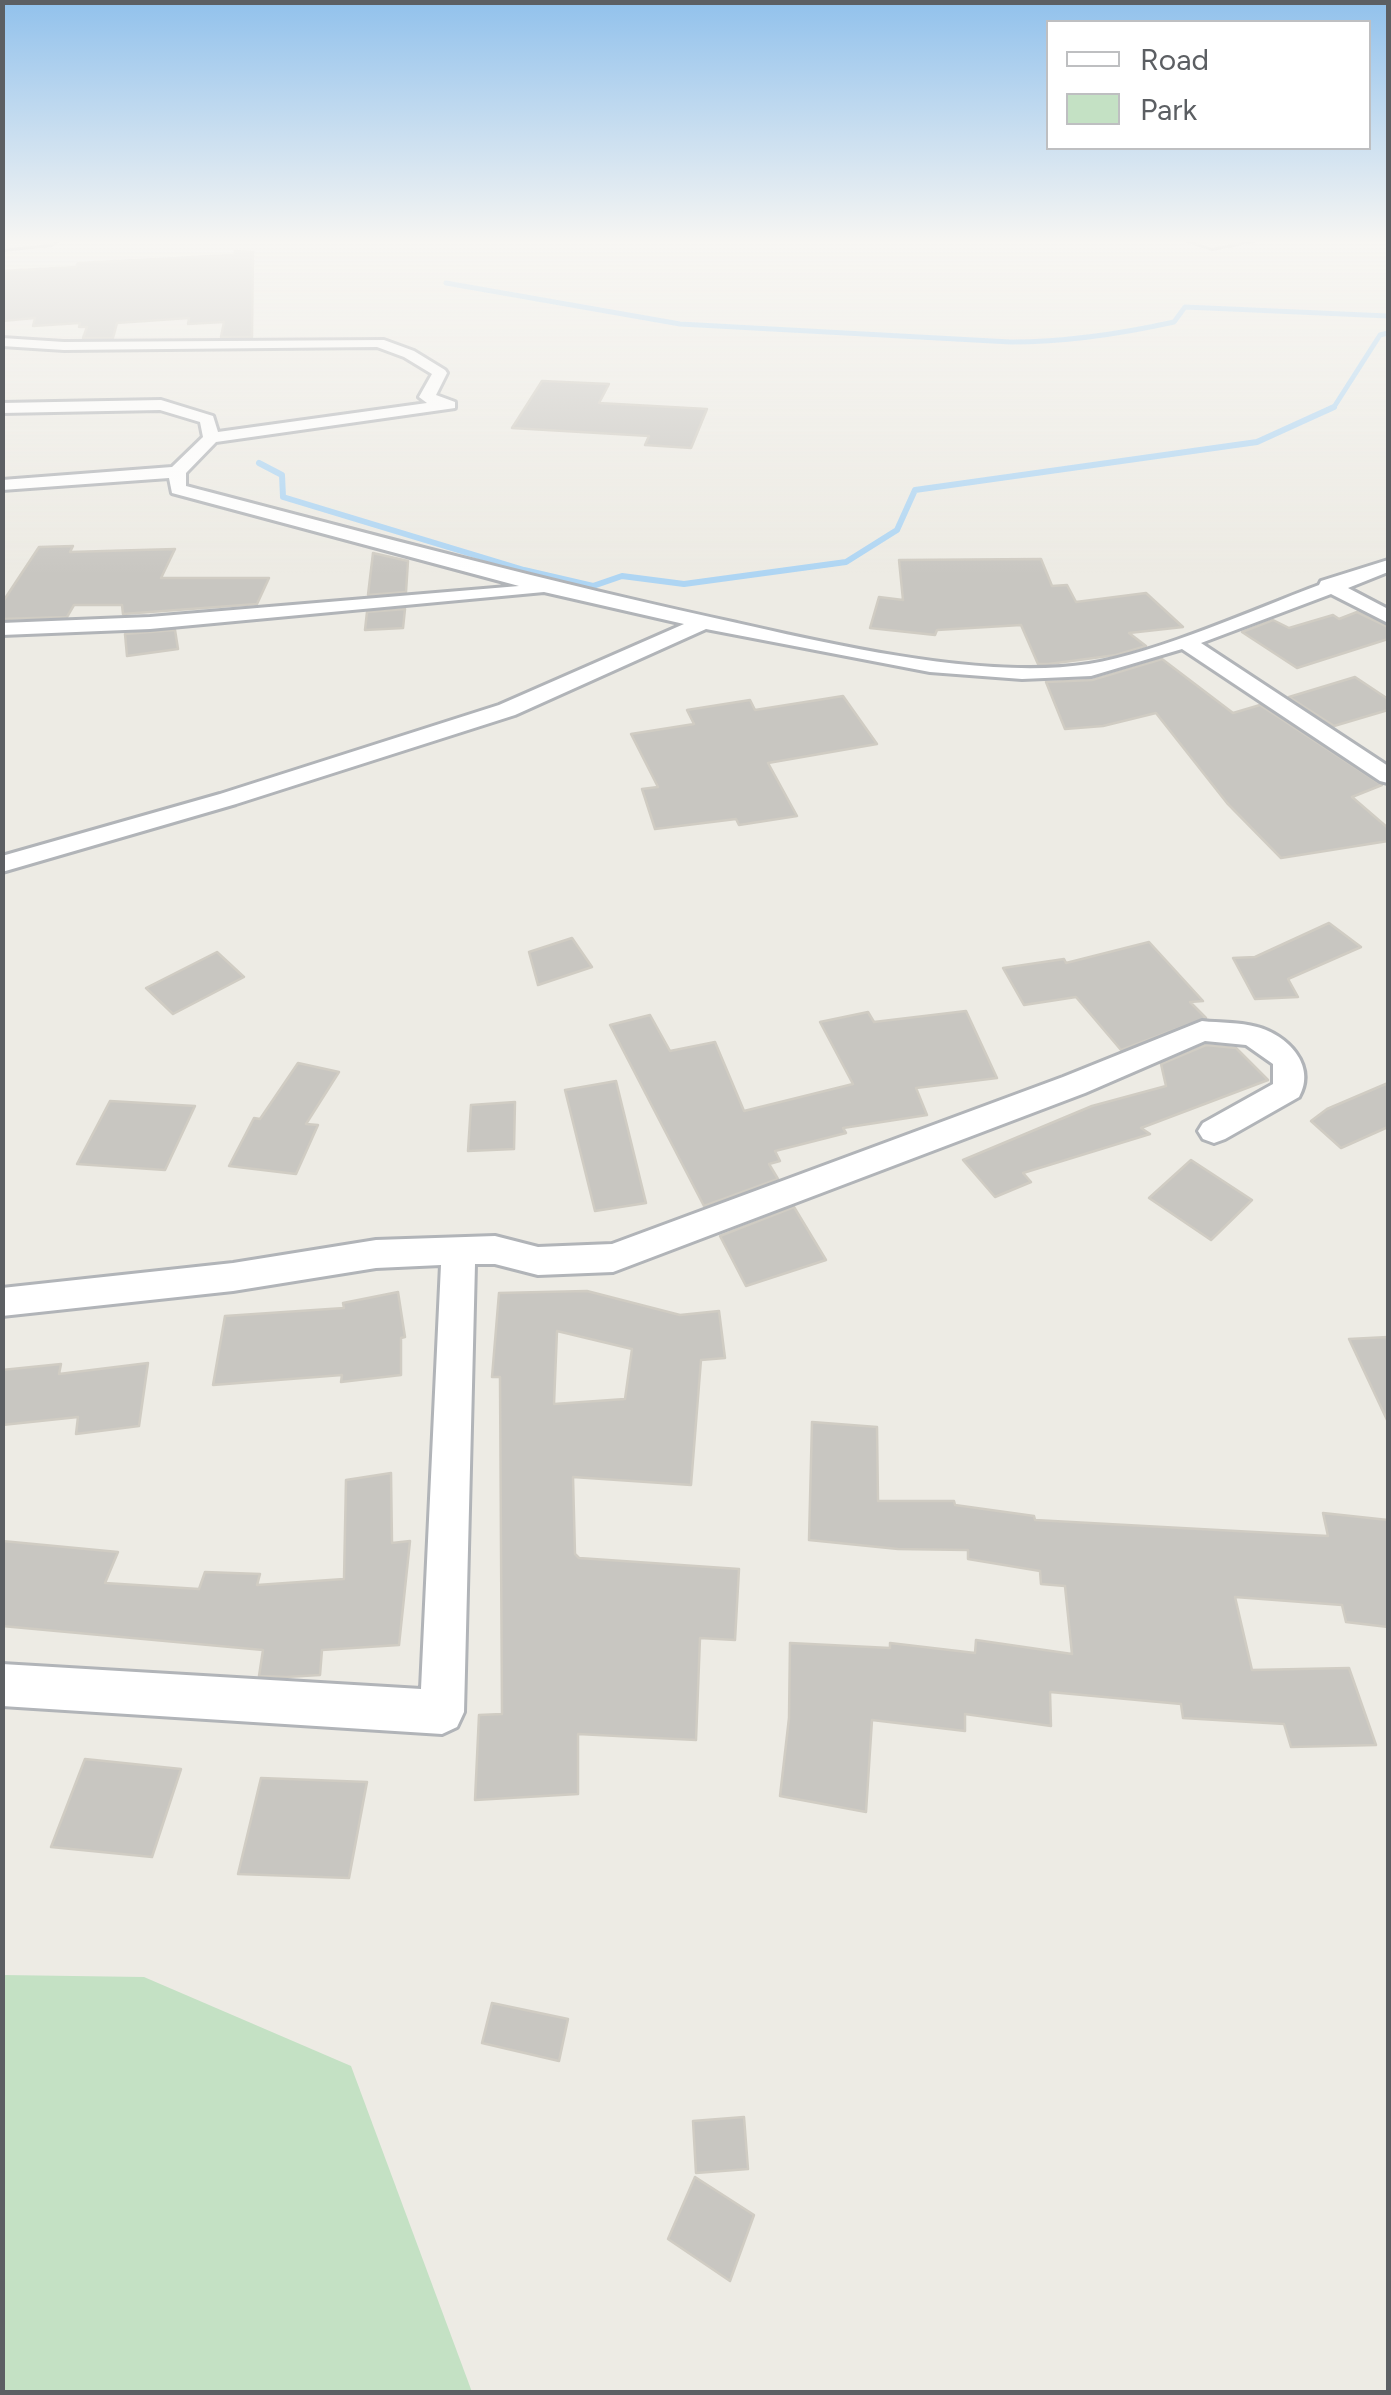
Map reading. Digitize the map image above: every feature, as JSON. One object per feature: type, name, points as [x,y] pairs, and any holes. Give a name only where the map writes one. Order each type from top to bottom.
[{"type":"street","points":[[2,485],[177,472],[211,438],[451,405],[427,397],[440,374],[403,352]]},
{"type":"street","points":[[2,408],[161,405],[207,420],[211,438]]},
{"type":"street","points":[[177,472],[178,490],[550,588],[812,646],[930,666],[1022,673],[1090,670],[1185,642],[1328,585],[1388,566]]},
{"type":"street","points":[[1328,585],[1388,617]]},
{"type":"street","points":[[2,629],[150,623],[501,596],[550,588]]},
{"type":"street","points":[[2,864],[507,710],[704,622]]},
{"type":"street","points":[[1185,642],[1388,776]]},
{"type":"street","points":[[2,1302],[233,1277],[376,1254],[495,1250],[538,1261],[613,1258],[1074,1085],[1202,1031],[1252,1036],[1288,1060],[1288,1090],[1214,1131]]},
{"type":"street","points":[[2,1685],[442,1712],[459,1252]]},
{"type":"green space","points":[[3,1975],[144,1977],[351,2066],[472,2392],[3,2392]]},
{"type":"building","points":[[542,381],[609,384],[599,403],[707,409],[691,448],[645,445],[649,436],[512,428]]},
{"type":"building","points":[[73,546],[70,552],[175,549],[161,578],[269,578],[257,604],[123,614],[122,605],[74,605],[67,617],[2,619],[2,603],[39,547]]},
{"type":"building","points":[[373,553],[408,561],[406,592],[368,595]]},
{"type":"building","points":[[1041,559],[1052,586],[1067,585],[1076,602],[1146,593],[1183,627],[1129,633],[1146,646],[1116,655],[1049,664],[1038,664],[1021,625],[937,630],[935,635],[870,628],[879,597],[903,600],[899,560]]},
{"type":"building","points":[[405,609],[403,628],[365,630],[367,612]]},
{"type":"building","points":[[1357,612],[1388,627],[1388,639],[1297,668],[1242,632],[1273,620],[1289,628]]},
{"type":"building","points":[[175,630],[178,649],[127,656],[125,634]]},
{"type":"building","points":[[1162,659],[1233,713],[1260,705],[1382,785],[1352,797],[1388,828],[1388,841],[1281,858],[1227,803],[1156,713],[1103,726],[1065,729],[1046,682],[1092,680]]},
{"type":"building","points":[[1355,677],[1388,699],[1388,710],[1334,726],[1289,697]]},
{"type":"building","points":[[843,696],[877,744],[768,763],[797,816],[739,825],[736,819],[655,829],[642,789],[658,787],[631,734],[694,724],[687,710],[750,700],[755,710]]},
{"type":"building","points":[[1329,923],[1361,947],[1288,979],[1298,997],[1255,999],[1233,958],[1255,957]]},
{"type":"building","points":[[572,938],[592,967],[538,985],[529,952]]},
{"type":"building","points":[[1149,942],[1203,1001],[1190,1002],[1206,1018],[1121,1050],[1076,997],[1024,1005],[1003,968],[1064,959],[1066,963]]},
{"type":"building","points":[[217,952],[244,977],[173,1014],[146,988]]},
{"type":"building","points":[[966,1011],[997,1078],[916,1088],[927,1115],[843,1128],[846,1133],[775,1151],[780,1161],[769,1164],[778,1179],[704,1206],[610,1025],[650,1015],[670,1051],[715,1042],[744,1111],[853,1084],[820,1022],[868,1012],[874,1022]]},
{"type":"building","points":[[1206,1045],[1236,1048],[1268,1080],[1141,1128],[1150,1134],[1023,1173],[1031,1182],[995,1197],[963,1160],[1092,1106],[1166,1086],[1161,1064]]},
{"type":"building","points":[[298,1063],[339,1072],[306,1124],[318,1125],[296,1174],[229,1166],[254,1118],[260,1119]]},
{"type":"building","points":[[616,1081],[646,1203],[595,1211],[565,1090]]},
{"type":"building","points":[[1388,1083],[1388,1127],[1341,1148],[1311,1121],[1327,1109]]},
{"type":"building","points":[[110,1101],[195,1106],[165,1170],[77,1164]]},
{"type":"building","points":[[515,1102],[514,1149],[468,1151],[471,1105]]},
{"type":"building","points":[[1191,1160],[1252,1200],[1211,1240],[1149,1198]]},
{"type":"building","points":[[794,1207],[826,1260],[746,1286],[720,1236]]},
{"type":"building","points":[[587,1291],[680,1315],[719,1311],[725,1358],[701,1360],[691,1485],[573,1477],[575,1554],[579,1558],[739,1569],[735,1640],[700,1638],[696,1740],[578,1734],[578,1794],[475,1800],[479,1715],[502,1714],[500,1377],[492,1377],[499,1293]],"holes":[[[557,1331],[632,1349],[625,1399],[554,1404]]]},
{"type":"building","points":[[398,1292],[405,1337],[401,1338],[401,1375],[341,1382],[342,1375],[213,1385],[225,1316],[344,1308],[343,1303]]},
{"type":"building","points":[[1388,1337],[1388,1422],[1349,1339]]},
{"type":"building","points":[[148,1363],[139,1426],[76,1434],[78,1417],[2,1425],[2,1370],[61,1364],[59,1374]]},
{"type":"building","points":[[812,1422],[877,1427],[878,1501],[954,1501],[955,1505],[1034,1516],[1035,1520],[1328,1536],[1323,1513],[1388,1520],[1388,1627],[1346,1622],[1342,1605],[1235,1597],[1252,1670],[1349,1668],[1376,1745],[1291,1747],[1284,1724],[1183,1718],[1181,1704],[1050,1692],[1051,1726],[965,1714],[965,1731],[872,1720],[866,1812],[780,1796],[789,1718],[790,1643],[890,1648],[890,1643],[975,1653],[976,1640],[1072,1654],[1065,1586],[1041,1584],[1040,1571],[968,1559],[968,1550],[898,1549],[809,1540]]},
{"type":"building","points":[[391,1473],[392,1543],[410,1541],[399,1645],[322,1650],[320,1675],[259,1676],[263,1650],[2,1626],[2,1541],[118,1552],[105,1583],[199,1589],[205,1572],[260,1574],[257,1585],[344,1579],[346,1480]]},
{"type":"building","points":[[85,1759],[181,1769],[152,1857],[51,1847]]},
{"type":"building","points":[[261,1778],[367,1782],[349,1878],[238,1874]]},
{"type":"building","points":[[492,2003],[568,2019],[559,2061],[482,2043]]},
{"type":"building","points":[[744,2117],[748,2169],[696,2173],[693,2121]]},
{"type":"building","points":[[695,2177],[754,2215],[730,2281],[668,2239]]},
{"type":"waterway","points":[[1334,407],[1369,352]]},
{"type":"waterway","points":[[259,463],[282,475],[283,497],[524,570],[593,586],[622,576],[684,584],[846,562],[897,530],[915,490],[1257,442],[1334,407]]},
{"type":"waterway","points":[[1328,410],[1334,407]]}]
